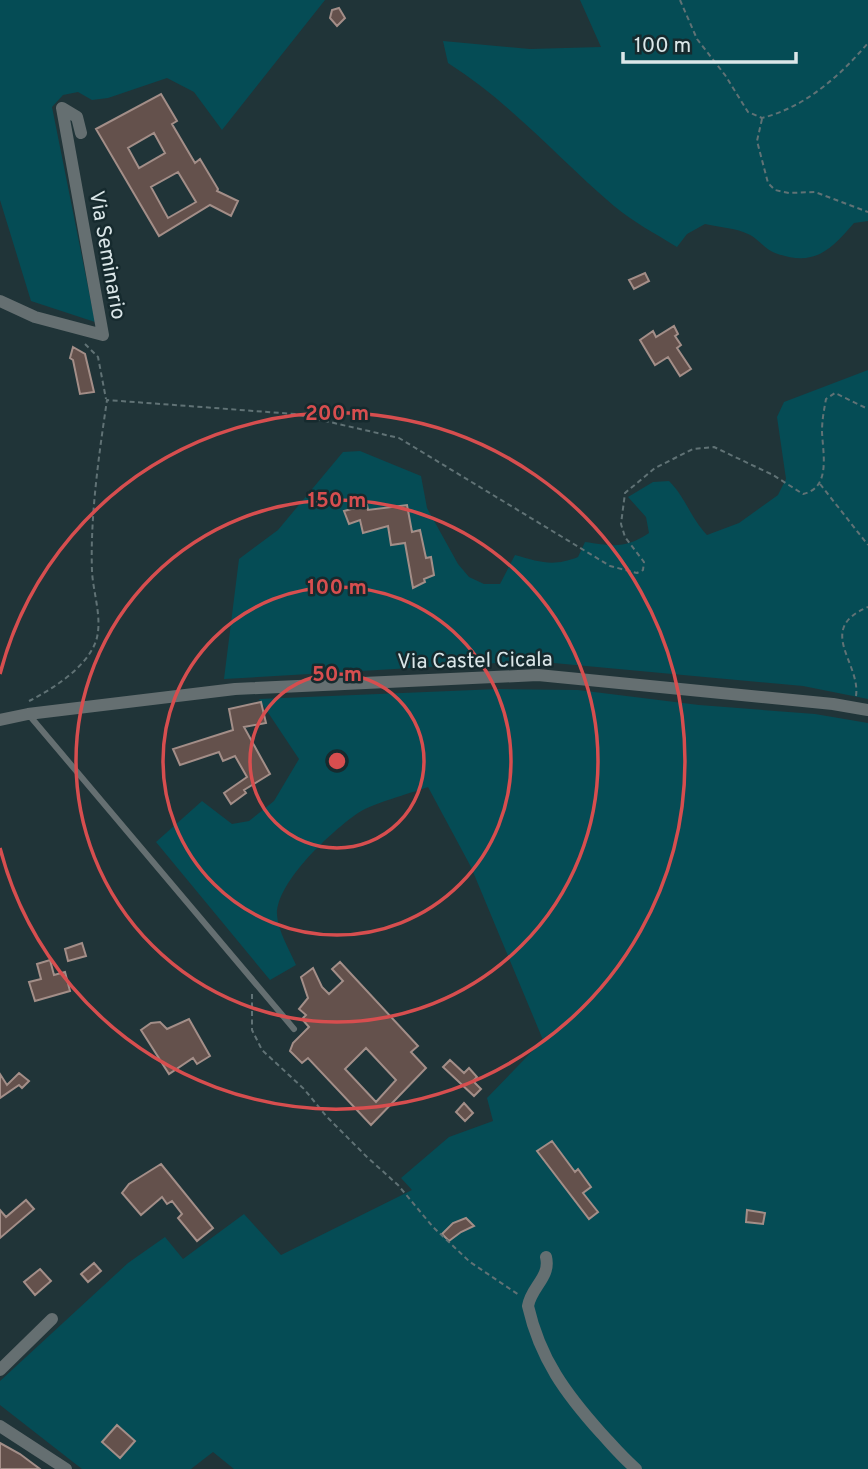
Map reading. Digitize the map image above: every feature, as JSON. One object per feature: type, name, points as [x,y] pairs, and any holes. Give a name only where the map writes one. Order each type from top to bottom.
[{"type":"street","name":"Via Seminario","points":[[0,301],[35,317],[103,335],[62,108],[77,117],[81,133]]},
{"type":"street","name":"Via Castel Cicala","points":[[0,720],[25,709],[234,689],[538,674],[868,710]]},
{"type":"street","points":[[546,1257],[547,1273],[529,1301],[531,1319],[549,1366],[565,1391],[624,1459],[636,1469]]},
{"type":"street","points":[[0,1370],[52,1319]]},
{"type":"street","points":[[0,1426],[66,1469]]},
{"type":"lane","points":[[25,709],[294,1029]]},
{"type":"path","points":[[680,0],[696,38],[748,112],[762,118],[787,112],[825,86],[868,43]]},
{"type":"path","points":[[762,118],[757,141],[768,183],[775,190],[789,193],[815,192],[868,212]]},
{"type":"path","points":[[25,709],[85,660],[96,640],[98,616],[92,571],[94,512],[107,400],[98,357],[90,347],[80,341]]},
{"type":"path","points":[[107,400],[295,414],[399,438],[610,566],[637,573],[643,570],[644,562],[625,537],[621,524],[625,493],[655,468],[693,449],[714,447],[773,475],[803,494],[811,492],[819,483],[825,464],[822,422],[826,399],[835,393],[868,409]]},
{"type":"path","points":[[819,483],[868,545]]},
{"type":"path","points":[[854,708],[856,690],[843,643],[843,630],[848,620],[868,607]]},
{"type":"path","points":[[250,977],[252,1030],[262,1050],[304,1089],[327,1118],[398,1185],[433,1227],[470,1262],[529,1301]]},
{"type":"shaded area","points":[[0,0],[325,0],[222,130],[194,92],[167,78],[108,98],[92,100],[78,92],[63,95],[52,107],[95,322],[31,301],[0,200]]},
{"type":"shaded area","points":[[580,0],[868,0],[868,221],[854,223],[829,248],[811,257],[789,257],[775,253],[743,232],[705,224],[687,234],[677,247],[614,206],[493,95],[448,63],[443,41],[530,49],[601,47]]},
{"type":"shaded area","points":[[868,370],[868,699],[803,686],[532,661],[224,679],[239,559],[278,530],[343,452],[360,451],[421,476],[427,508],[458,564],[469,577],[484,584],[500,584],[515,555],[539,561],[561,562],[578,557],[585,542],[603,545],[626,544],[649,533],[646,517],[628,497],[653,482],[669,481],[707,535],[739,523],[778,495],[786,479],[777,417],[784,402]]},
{"type":"shaded area","points":[[498,689],[578,690],[699,705],[815,714],[868,723],[868,1469],[234,1469],[213,1452],[191,1469],[82,1469],[0,1405],[0,1381],[128,1263],[165,1237],[183,1259],[244,1214],[281,1255],[412,1190],[401,1178],[449,1137],[493,1121],[487,1098],[543,1040],[471,867],[428,787],[358,813],[307,858],[286,888],[279,902],[277,915],[296,965],[270,980],[156,842],[202,801],[232,824],[249,821],[274,801],[299,759],[259,699]]},
{"type":"building","points":[[339,8],[345,18],[337,26],[330,18],[332,10]]},
{"type":"building","points":[[161,94],[177,121],[172,124],[195,163],[200,159],[217,191],[238,201],[231,216],[210,205],[159,236],[96,129]],"holes":[[[154,133],[165,153],[139,168],[128,148]],[[178,172],[196,202],[168,218],[151,187]]]},
{"type":"building","points":[[645,273],[649,281],[634,289],[629,280]]},
{"type":"building","points":[[674,326],[678,334],[675,336],[681,345],[677,348],[691,369],[680,376],[668,357],[655,365],[640,340],[653,331],[656,337]]},
{"type":"building","points":[[73,347],[85,354],[94,392],[80,394],[73,360],[70,358]]},
{"type":"building","points":[[367,505],[368,510],[407,505],[412,532],[420,530],[426,558],[431,557],[434,575],[413,588],[405,543],[391,545],[388,526],[363,533],[360,520],[349,524],[344,511]]},
{"type":"building","points":[[261,702],[266,723],[244,727],[270,774],[244,790],[246,793],[231,804],[224,793],[247,777],[235,756],[223,761],[219,752],[180,765],[173,749],[233,730],[229,709]]},
{"type":"building","points":[[82,943],[86,956],[68,961],[65,949]]},
{"type":"building","points":[[50,960],[54,975],[65,972],[70,991],[35,1001],[29,982],[41,979],[37,964]]},
{"type":"building","points":[[340,962],[418,1046],[411,1052],[426,1068],[371,1125],[308,1058],[302,1063],[290,1051],[293,1043],[309,1027],[302,1019],[306,1015],[299,1009],[308,998],[301,977],[313,968],[322,987],[329,994],[343,981],[332,969]],"holes":[[[366,1048],[396,1080],[376,1102],[345,1069]]]},
{"type":"building","points":[[189,1019],[210,1056],[197,1064],[193,1058],[169,1074],[141,1030],[151,1023],[160,1022],[167,1029]]},
{"type":"building","points":[[450,1060],[464,1073],[469,1068],[477,1077],[473,1081],[481,1089],[474,1096],[443,1067]]},
{"type":"building","points":[[19,1073],[29,1081],[22,1088],[19,1085],[0,1098],[0,1074],[7,1085]]},
{"type":"building","points":[[464,1103],[473,1113],[465,1121],[456,1112]]},
{"type":"building","points":[[552,1141],[575,1172],[578,1169],[591,1187],[583,1193],[598,1212],[589,1219],[537,1151]]},
{"type":"building","points":[[161,1164],[213,1228],[197,1241],[178,1218],[182,1214],[172,1201],[167,1204],[162,1197],[141,1215],[122,1193],[129,1184]]},
{"type":"building","points":[[26,1200],[34,1209],[0,1238],[0,1210],[6,1217]]},
{"type":"building","points":[[747,1210],[765,1213],[763,1224],[746,1222]]},
{"type":"building","points":[[466,1218],[474,1226],[449,1241],[442,1234],[453,1223]]},
{"type":"building","points":[[94,1263],[101,1271],[88,1282],[81,1274]]},
{"type":"building","points":[[40,1269],[51,1281],[35,1295],[24,1282]]},
{"type":"building","points":[[117,1425],[135,1441],[120,1458],[102,1442]]},
{"type":"building","points":[[0,1443],[20,1454],[40,1469],[0,1469]]}]
